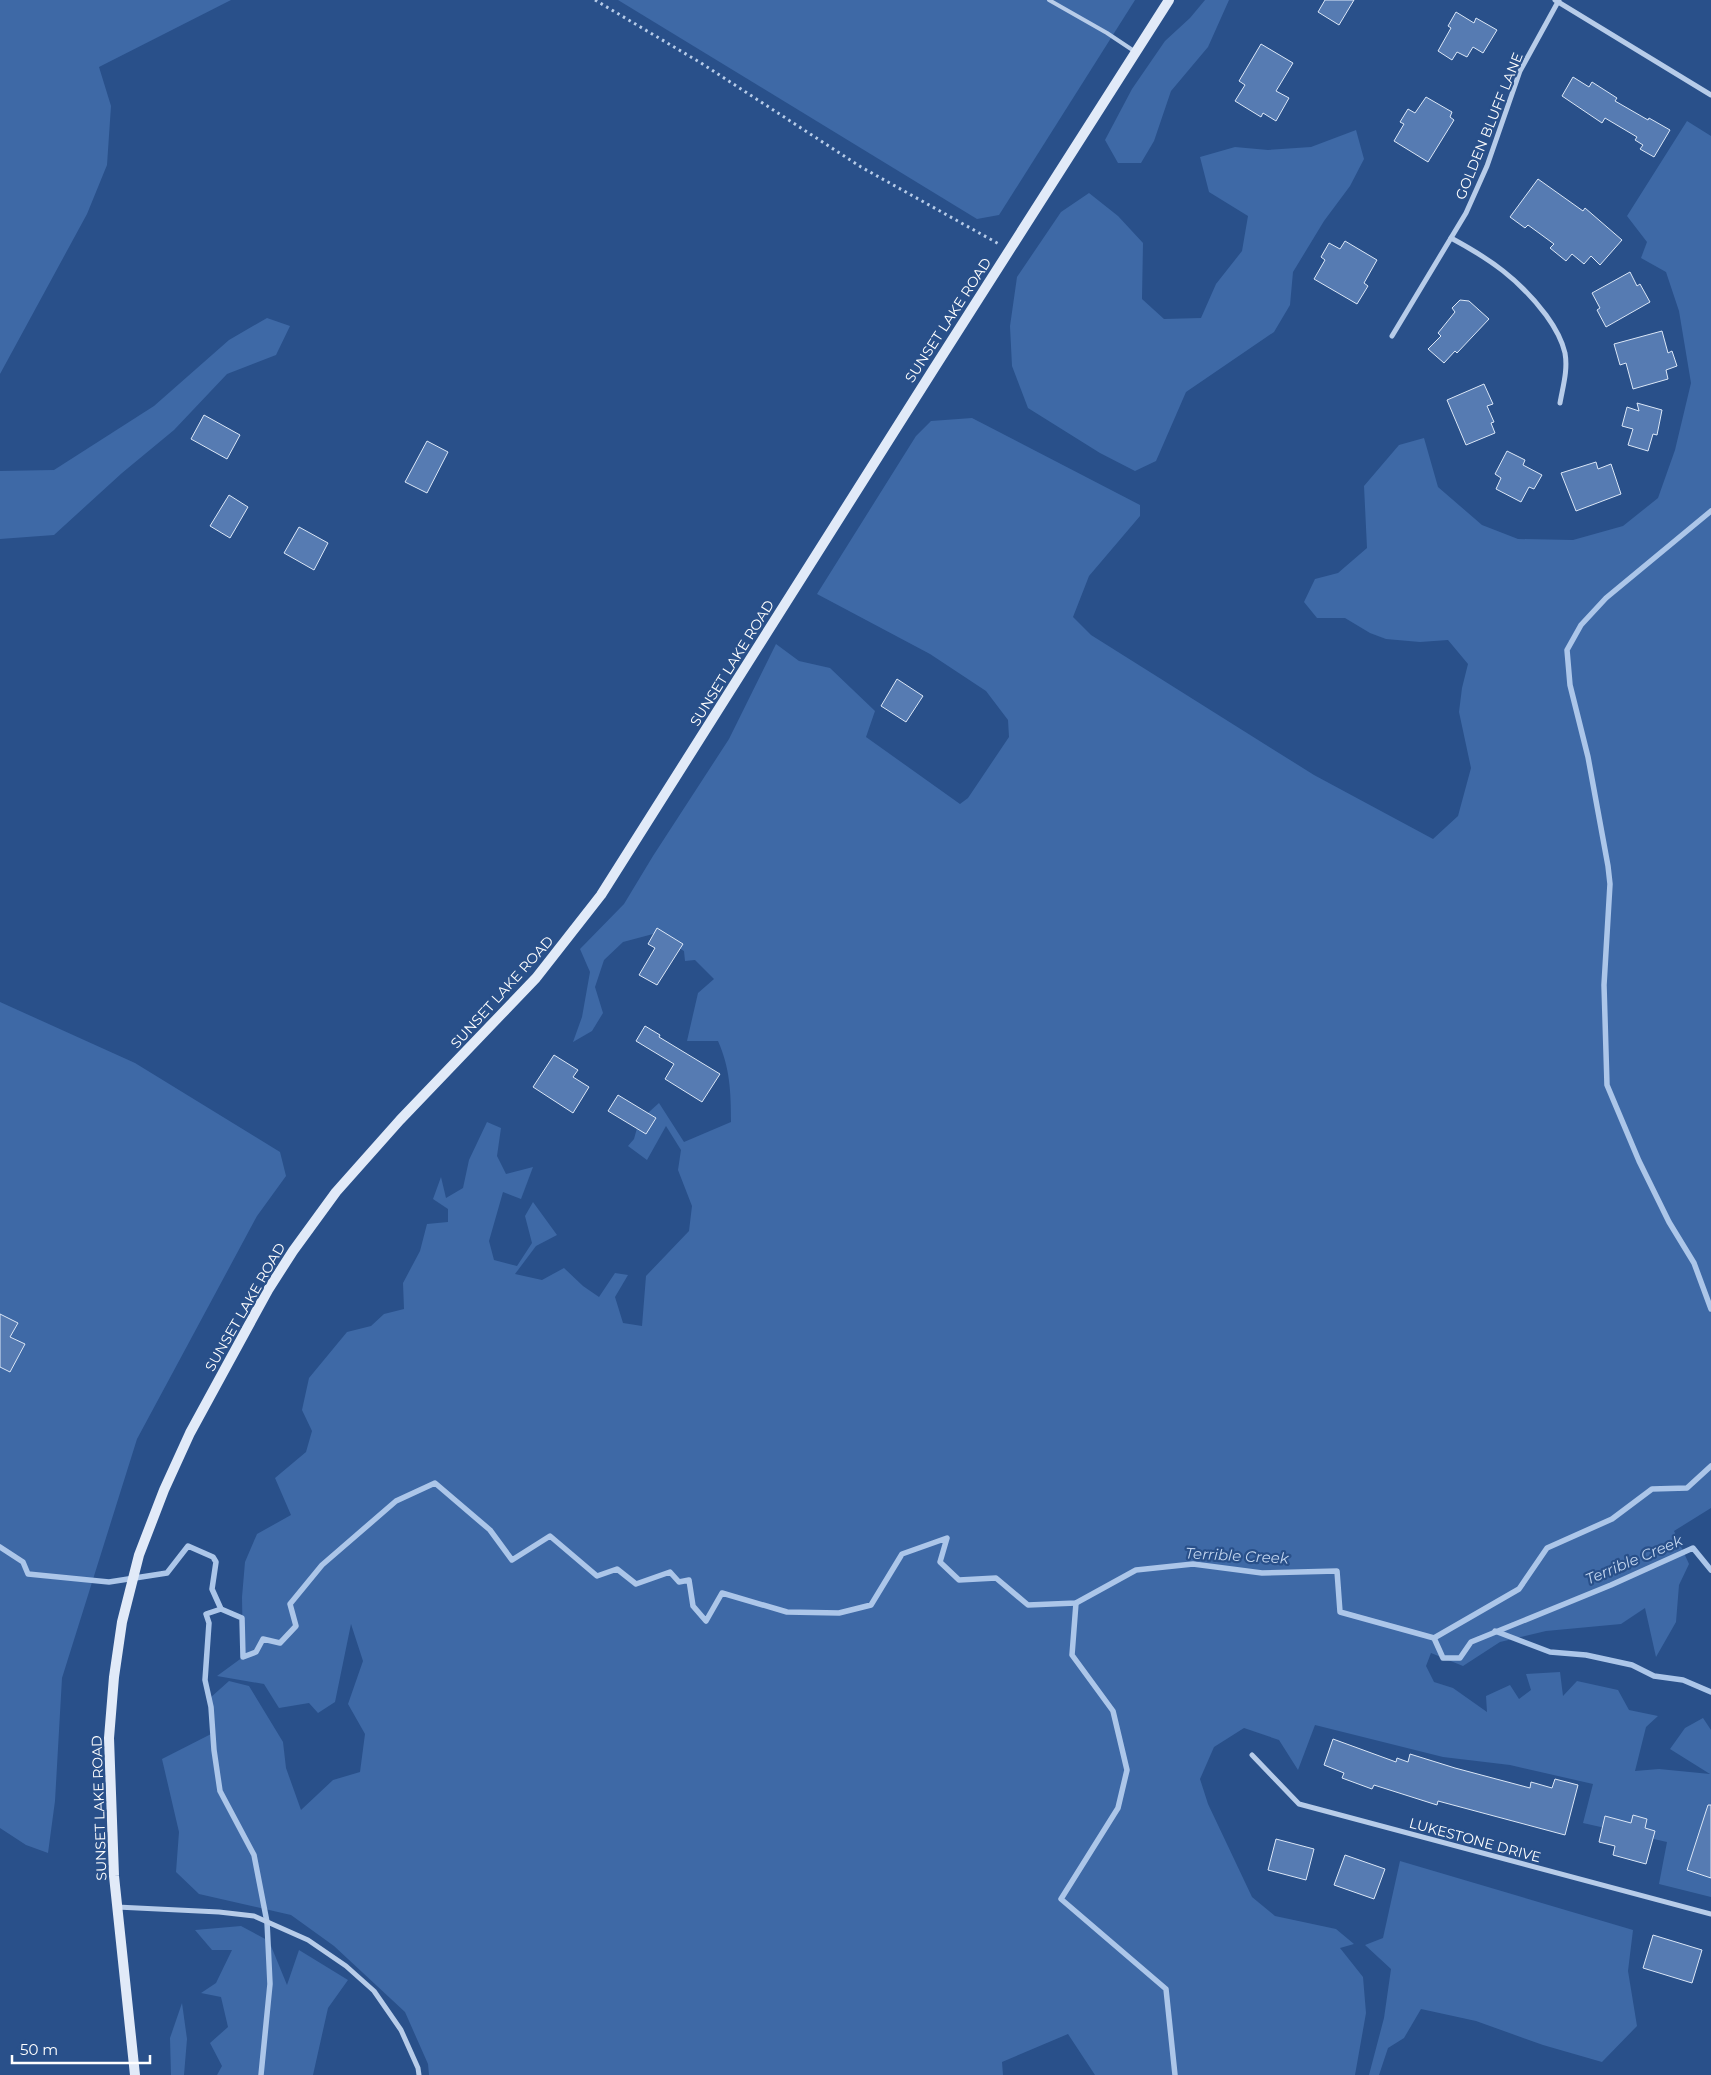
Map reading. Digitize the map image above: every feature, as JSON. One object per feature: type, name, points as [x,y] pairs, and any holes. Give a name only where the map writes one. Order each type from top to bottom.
[{"type":"main road","name":"SUNSET LAKE ROAD","points":[[135,2075],[117,1907],[109,1774],[109,1738],[114,1677],[122,1622],[139,1555],[164,1490],[190,1433],[232,1354],[293,1251],[336,1192],[367,1155],[512,1005],[547,965],[590,910],[618,869],[1169,0]]},
{"type":"street","points":[[1557,1],[1711,95]]},
{"type":"street","name":"GOLDEN BLUFF LANE","points":[[1392,336],[1451,238],[1476,192],[1520,71],[1557,1]]},
{"type":"street","points":[[1451,238],[1504,270],[1531,295],[1552,323],[1565,352],[1566,367],[1560,403]]},
{"type":"street","name":"LUKESTONE DRIVE","points":[[1252,1755],[1299,1804],[1711,1914]]},
{"type":"street","points":[[117,1907],[219,1912],[254,1916],[308,1940],[346,1966],[374,1992],[401,2030],[418,2068],[419,2075]]},
{"type":"lane","points":[[1048,0],[1107,33],[1136,52]]},
{"type":"path","points":[[596,0],[701,63],[861,167],[1010,250]]},
{"type":"shaded area","points":[[0,0],[231,0],[99,67],[111,106],[107,165],[87,214],[0,374]]},
{"type":"shaded area","points":[[618,0],[1135,0],[999,215],[977,219]]},
{"type":"shaded area","points":[[1205,0],[1229,0],[1208,47],[1171,91],[1154,141],[1141,163],[1118,163],[1105,140],[1132,89],[1165,41],[1190,18]]},
{"type":"shaded area","points":[[1687,121],[1711,136],[1711,1508],[1674,1531],[1689,1564],[1679,1585],[1676,1622],[1656,1657],[1645,1608],[1621,1624],[1546,1631],[1500,1642],[1463,1666],[1431,1653],[1426,1666],[1434,1682],[1453,1688],[1487,1712],[1486,1696],[1510,1685],[1519,1699],[1531,1690],[1526,1674],[1560,1672],[1563,1696],[1577,1681],[1618,1690],[1629,1710],[1658,1716],[1646,1727],[1635,1771],[1659,1769],[1710,1774],[1670,1749],[1685,1728],[1703,1718],[1711,1730],[1711,1897],[1659,1884],[1667,1842],[1583,1823],[1593,1784],[1510,1765],[1443,1757],[1315,1725],[1298,1770],[1279,1740],[1244,1728],[1214,1747],[1200,1779],[1208,1804],[1252,1897],[1275,1916],[1336,1929],[1354,1944],[1340,1948],[1363,1977],[1366,2013],[1355,2075],[1095,2075],[1068,2034],[1002,2062],[1003,2075],[429,2075],[428,2064],[405,2012],[334,1946],[291,1915],[199,1894],[176,1872],[179,1832],[162,1759],[213,1733],[210,1698],[229,1681],[249,1686],[283,1742],[286,1768],[301,1810],[333,1780],[360,1772],[365,1734],[348,1704],[363,1661],[351,1624],[335,1702],[318,1713],[309,1703],[279,1708],[264,1684],[217,1676],[243,1657],[242,1597],[245,1562],[257,1534],[291,1515],[275,1478],[306,1452],[312,1431],[302,1410],[309,1378],[347,1332],[371,1326],[384,1314],[404,1309],[403,1283],[420,1251],[427,1224],[448,1222],[448,1209],[433,1199],[441,1177],[446,1198],[463,1188],[469,1160],[487,1122],[501,1128],[497,1156],[506,1174],[533,1167],[521,1199],[503,1192],[489,1241],[494,1260],[517,1266],[532,1243],[525,1216],[533,1202],[557,1235],[536,1246],[515,1274],[542,1280],[564,1268],[583,1286],[599,1297],[615,1273],[628,1275],[615,1297],[623,1323],[642,1326],[646,1276],[689,1231],[692,1206],[678,1170],[681,1150],[666,1126],[647,1160],[628,1146],[634,1139],[639,1121],[659,1103],[684,1142],[731,1122],[729,1080],[718,1041],[687,1041],[698,993],[714,979],[695,960],[685,961],[684,951],[653,934],[623,942],[604,960],[595,987],[603,1013],[592,1031],[573,1042],[582,1017],[590,972],[580,949],[624,904],[729,739],[776,644],[799,661],[830,668],[875,711],[866,737],[960,804],[968,798],[1009,737],[1008,720],[986,691],[930,654],[817,594],[916,436],[931,421],[972,418],[1140,505],[1140,516],[1089,576],[1073,617],[1091,635],[1314,775],[1433,839],[1458,816],[1471,768],[1459,712],[1468,664],[1448,640],[1420,642],[1386,639],[1370,633],[1345,618],[1317,618],[1304,602],[1315,579],[1338,573],[1367,548],[1364,486],[1399,445],[1424,438],[1438,487],[1482,525],[1518,539],[1573,540],[1623,526],[1658,498],[1675,450],[1691,383],[1679,311],[1666,272],[1641,258],[1647,242],[1627,216]]},
{"type":"shaded area","points":[[1356,130],[1364,159],[1350,186],[1324,221],[1293,272],[1290,305],[1274,332],[1186,392],[1156,461],[1135,471],[1100,453],[1028,408],[1012,366],[1010,326],[1017,277],[1061,212],[1089,193],[1118,216],[1143,243],[1142,299],[1164,319],[1201,318],[1216,284],[1242,251],[1248,216],[1209,192],[1200,157],[1235,147],[1268,150],[1311,147]]},
{"type":"shaded area","points":[[267,318],[290,326],[276,355],[227,374],[174,430],[122,473],[54,535],[0,539],[0,471],[54,470],[154,406],[229,340]]},
{"type":"shaded area","points":[[0,1002],[135,1063],[280,1152],[286,1176],[257,1216],[137,1439],[62,1678],[55,1801],[48,1853],[26,1845],[0,1828]]},
{"type":"shaded area","points":[[1400,1861],[1633,1930],[1628,1971],[1637,2026],[1602,2062],[1543,2045],[1476,2021],[1421,2009],[1404,2038],[1388,2048],[1379,2075],[1369,2075],[1384,2018],[1391,1969],[1365,1945],[1383,1938]]},
{"type":"shaded area","points":[[241,1926],[269,1941],[287,1985],[299,1950],[348,1980],[328,2008],[313,2075],[217,2075],[222,2066],[210,2043],[228,2027],[221,1997],[201,1993],[216,1983],[232,1950],[212,1950],[195,1930]]},
{"type":"shaded area","points":[[182,2003],[187,2039],[184,2075],[171,2075],[170,2038]]},
{"type":"building","points":[[1325,0],[1354,0],[1339,25],[1318,12]]},
{"type":"building","points":[[1456,12],[1474,23],[1476,18],[1497,30],[1483,53],[1473,47],[1467,57],[1457,52],[1452,60],[1438,51],[1451,28],[1448,26]]},
{"type":"building","points":[[1261,44],[1293,63],[1276,91],[1289,98],[1276,121],[1263,113],[1261,117],[1235,101],[1245,85],[1239,81]]},
{"type":"building","points":[[1573,77],[1589,87],[1592,82],[1617,98],[1615,101],[1670,130],[1654,157],[1640,149],[1643,145],[1635,140],[1637,137],[1605,118],[1602,123],[1562,96]]},
{"type":"building","points":[[1426,97],[1452,112],[1450,117],[1454,120],[1428,162],[1394,141],[1404,124],[1400,122],[1408,109],[1415,113]]},
{"type":"building","points":[[1538,179],[1583,211],[1585,208],[1622,240],[1600,265],[1591,256],[1584,264],[1572,254],[1566,261],[1550,248],[1554,244],[1528,225],[1525,228],[1510,217]]},
{"type":"building","points":[[1345,241],[1377,260],[1364,283],[1368,286],[1357,304],[1314,279],[1325,260],[1321,257],[1329,243],[1340,249]]},
{"type":"building","points":[[1630,272],[1637,286],[1640,284],[1650,302],[1606,327],[1597,310],[1600,308],[1592,293]]},
{"type":"building","points":[[1460,300],[1469,301],[1489,319],[1457,353],[1455,351],[1444,363],[1428,349],[1441,336],[1438,333],[1455,312],[1452,308]]},
{"type":"building","points":[[1662,331],[1668,353],[1672,351],[1677,366],[1666,370],[1668,379],[1633,389],[1626,363],[1620,365],[1614,344]]},
{"type":"building","points":[[1484,384],[1493,404],[1487,406],[1494,422],[1491,423],[1495,433],[1466,445],[1447,400]]},
{"type":"building","points":[[1637,403],[1662,410],[1657,435],[1653,434],[1648,451],[1628,445],[1633,429],[1622,426],[1627,407],[1639,411]]},
{"type":"building","points":[[204,415],[240,435],[227,459],[191,439]]},
{"type":"building","points":[[427,441],[448,452],[427,493],[405,482]]},
{"type":"building","points":[[1507,451],[1525,460],[1523,465],[1542,475],[1534,489],[1529,487],[1521,502],[1496,489],[1501,478],[1495,474]]},
{"type":"building","points":[[1596,462],[1598,469],[1611,464],[1621,494],[1576,511],[1561,473]]},
{"type":"building","points":[[229,495],[248,507],[230,538],[210,526]]},
{"type":"building","points":[[299,527],[328,543],[314,570],[284,553]]},
{"type":"building","points":[[897,679],[923,696],[906,722],[881,706]]},
{"type":"building","points":[[657,928],[683,944],[657,985],[639,975],[655,948],[648,944]]},
{"type":"building","points":[[645,1026],[660,1035],[659,1037],[720,1074],[702,1102],[665,1079],[674,1064],[636,1041]]},
{"type":"building","points":[[554,1055],[578,1070],[573,1077],[589,1087],[573,1113],[533,1087]]},
{"type":"building","points":[[618,1095],[656,1118],[646,1134],[608,1111]]},
{"type":"building","points":[[0,1314],[18,1323],[10,1337],[25,1344],[10,1372],[0,1367]]},
{"type":"building","points":[[1333,1739],[1396,1762],[1397,1758],[1408,1762],[1410,1754],[1530,1788],[1531,1782],[1552,1788],[1555,1779],[1578,1785],[1565,1835],[1438,1801],[1437,1805],[1374,1785],[1372,1789],[1342,1778],[1344,1773],[1324,1765]]},
{"type":"building","points":[[1708,1805],[1711,1805],[1711,1878],[1687,1870]]},
{"type":"building","points":[[1633,1815],[1647,1819],[1645,1828],[1655,1831],[1646,1864],[1613,1855],[1615,1846],[1599,1842],[1605,1816],[1631,1823]]},
{"type":"building","points":[[1276,1839],[1314,1849],[1306,1880],[1268,1870]]},
{"type":"building","points":[[1345,1855],[1385,1869],[1374,1899],[1334,1885]]},
{"type":"building","points":[[1653,1935],[1702,1950],[1692,1983],[1643,1968]]},
{"type":"waterway","points":[[1711,511],[1606,598],[1581,625],[1567,650],[1570,685],[1588,757],[1610,884],[1604,985],[1607,1085],[1639,1161],[1669,1222],[1694,1263],[1711,1309]]},
{"type":"waterway","points":[[1434,1638],[1519,1589],[1547,1548],[1612,1519],[1652,1489],[1687,1488],[1711,1466]]},
{"type":"waterway","name":"Terrible Creek","points":[[0,1547],[23,1562],[28,1574],[109,1582],[167,1573],[188,1546],[213,1557],[216,1562],[212,1589],[221,1609],[242,1618],[243,1657],[256,1652],[263,1639],[280,1643],[296,1626],[290,1604],[322,1565],[396,1501],[435,1483],[490,1530],[512,1560],[550,1536],[597,1576],[617,1569],[636,1584],[670,1572],[679,1582],[689,1580],[693,1606],[706,1621],[722,1593],[787,1612],[839,1613],[871,1605],[902,1554],[947,1538],[940,1562],[959,1580],[996,1578],[1028,1605],[1076,1603],[1136,1570],[1193,1564],[1262,1573],[1337,1571],[1340,1612],[1434,1638],[1443,1658],[1460,1658],[1471,1642],[1611,1585],[1693,1548],[1711,1570]]},
{"type":"waterway","points":[[1076,1603],[1072,1655],[1113,1711],[1127,1770],[1118,1808],[1061,1899],[1166,1989],[1175,2075]]},
{"type":"waterway","points":[[221,1609],[206,1614],[209,1623],[205,1680],[211,1707],[214,1750],[220,1791],[254,1855],[267,1922],[270,1984],[261,2075]]},
{"type":"waterway","points":[[1495,1631],[1550,1652],[1586,1655],[1632,1665],[1654,1676],[1683,1680],[1711,1692]]}]
